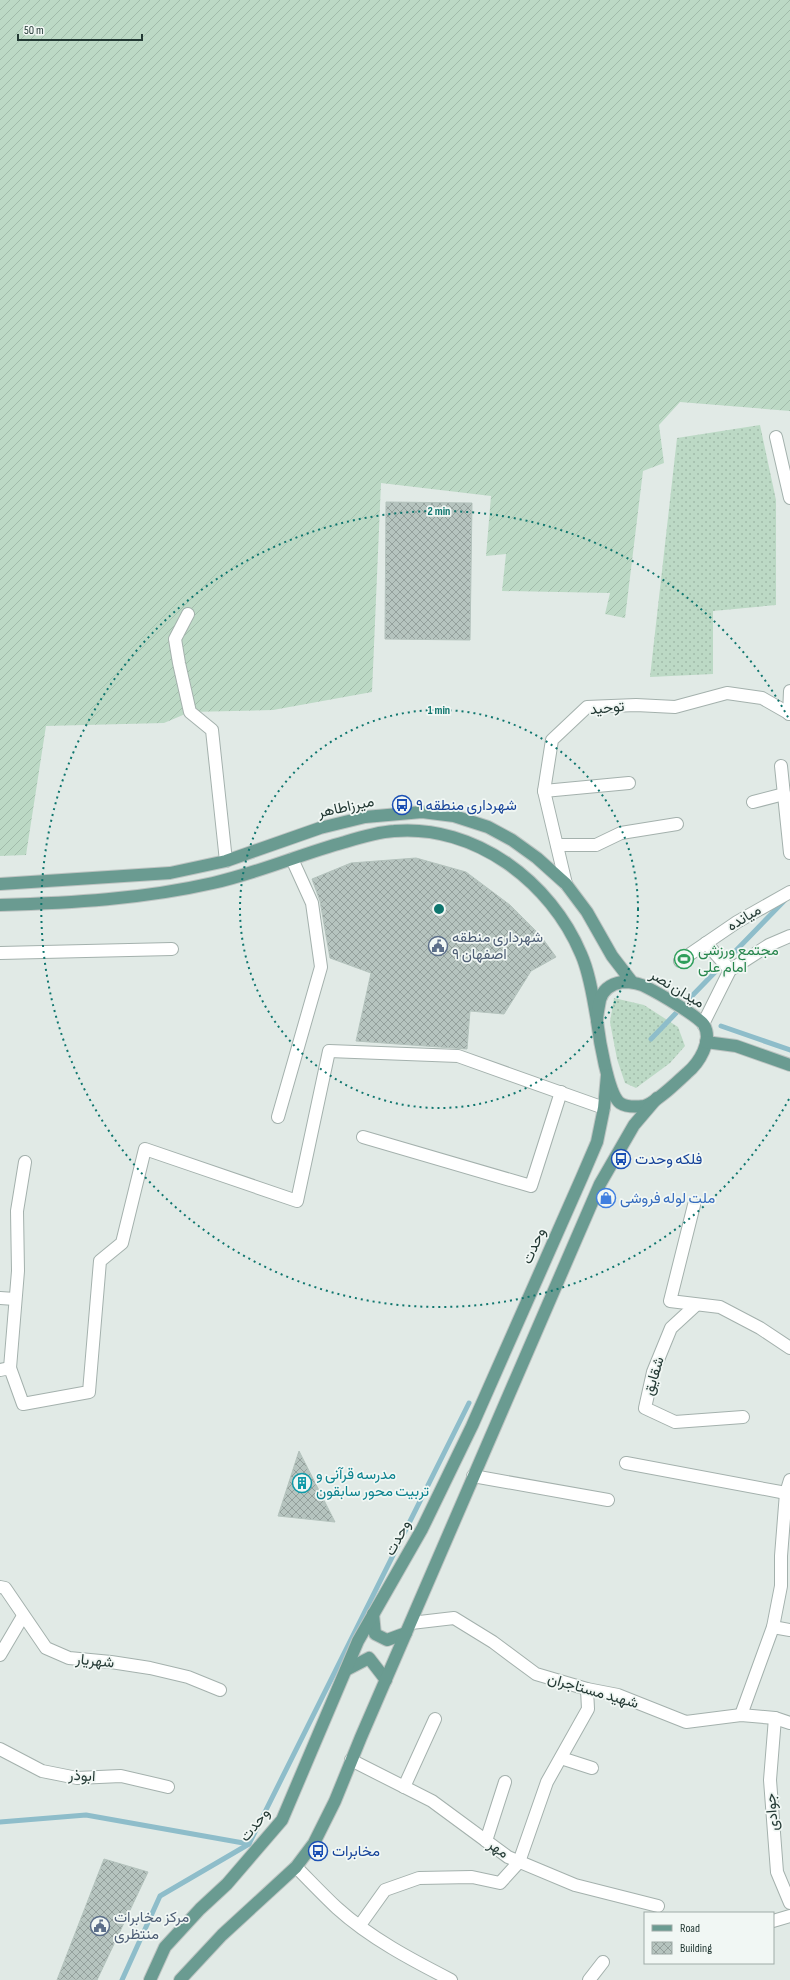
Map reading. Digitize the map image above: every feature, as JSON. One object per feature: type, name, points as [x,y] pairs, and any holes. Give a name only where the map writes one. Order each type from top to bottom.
[{"type":"main road","name":"میرزاطاهر","points":[[0,884],[170,873],[226,861],[320,828],[365,817],[422,812],[454,816],[488,827],[537,858],[566,884],[587,912],[612,956],[632,982]]},
{"type":"main road","points":[[0,905],[132,896],[178,891],[254,873],[337,844],[394,830],[423,831],[444,835],[481,848],[505,862],[531,881],[551,904],[569,929],[582,955],[597,1020]]},
{"type":"main road","name":"میدان نصر","points":[[632,982],[648,987],[695,1017],[703,1024],[706,1033],[706,1042],[703,1053],[693,1068],[645,1106],[632,1107],[619,1102],[612,1091],[607,1075],[597,1020],[600,1000],[605,990],[612,984],[632,982]]},
{"type":"main road","points":[[706,1042],[736,1046],[790,1065]]},
{"type":"main road","name":"وحدت","points":[[150,1980],[165,1947],[200,1909],[227,1884],[282,1820],[358,1641],[422,1528],[472,1426],[588,1163],[597,1142],[604,1108],[607,1075]]},
{"type":"main road","points":[[180,1980],[222,1935],[296,1867],[314,1843],[325,1823],[473,1476],[600,1184],[634,1125],[657,1098]]},
{"type":"main road","points":[[373,1614],[375,1634],[387,1640],[408,1628]]},
{"type":"main road","points":[[346,1670],[369,1658],[386,1680]]},
{"type":"street","points":[[776,437],[790,498]]},
{"type":"street","points":[[188,614],[175,639],[190,712],[212,730],[226,861]]},
{"type":"street","points":[[789,714],[790,691]]},
{"type":"street","name":"توحید","points":[[566,884],[544,791],[552,740],[587,707],[675,707],[727,693],[762,698],[789,714]]},
{"type":"street","points":[[781,766],[784,794],[788,811],[790,853]]},
{"type":"street","points":[[544,791],[629,783]]},
{"type":"street","points":[[753,802],[784,794]]},
{"type":"street","points":[[557,845],[596,845],[621,833],[677,824]]},
{"type":"street","points":[[278,1117],[321,967],[312,903],[292,859]]},
{"type":"street","name":"میانده","points":[[680,961],[737,922],[790,892]]},
{"type":"street","points":[[703,1024],[729,969],[769,945],[790,936]]},
{"type":"street","points":[[706,943],[729,969]]},
{"type":"street","points":[[0,953],[172,949]]},
{"type":"street","points":[[24,1162],[17,1211],[18,1271],[5,1369],[23,1404],[89,1392],[100,1260],[122,1243],[145,1148],[297,1201],[330,1051],[458,1056],[604,1108]]},
{"type":"street","points":[[363,1137],[531,1186],[561,1092]]},
{"type":"street","points":[[694,1205],[670,1301],[720,1307],[760,1328],[790,1348]]},
{"type":"street","points":[[0,1298],[15,1298]]},
{"type":"street","name":"شقایق","points":[[696,1305],[671,1328],[653,1372],[645,1408],[675,1422],[742,1417]]},
{"type":"street","points":[[626,1463],[786,1493]]},
{"type":"street","points":[[473,1476],[608,1500]]},
{"type":"street","points":[[741,1715],[773,1627],[781,1586],[781,1556],[786,1493],[790,1480]]},
{"type":"street","name":"شهریار","points":[[0,1587],[6,1588],[23,1616],[46,1648],[69,1658],[150,1668],[188,1677],[220,1690]]},
{"type":"street","points":[[0,1655],[23,1616]]},
{"type":"street","name":"شهید مستاجران","points":[[408,1628],[454,1618],[494,1642],[536,1674],[587,1689],[618,1695],[686,1722],[741,1715],[775,1718],[790,1723]]},
{"type":"street","points":[[773,1627],[790,1630]]},
{"type":"street","points":[[360,1925],[385,1890],[419,1878],[472,1877],[500,1883],[519,1862],[547,1782],[588,1709],[587,1689]]},
{"type":"street","name":"جوادی","points":[[775,1718],[770,1780],[777,1872],[790,1904]]},
{"type":"street","points":[[404,1787],[435,1719]]},
{"type":"street","name":"ابوذر","points":[[0,1749],[42,1771],[77,1778],[121,1776],[168,1787]]},
{"type":"street","points":[[561,1758],[592,1768]]},
{"type":"street","name":"مهر","points":[[351,1760],[432,1801],[486,1841],[519,1862],[576,1885],[658,1906]]},
{"type":"street","points":[[486,1841],[505,1782]]},
{"type":"street","points":[[296,1867],[338,1909],[388,1945],[451,1980]]},
{"type":"street","points":[[774,1921],[790,1916]]},
{"type":"street","points":[[589,1980],[603,1962]]},
{"type":"green space","points":[[0,0],[790,0],[790,411],[680,402],[659,425],[664,463],[643,471],[625,618],[605,614],[610,593],[502,591],[506,554],[486,556],[491,496],[381,483],[372,692],[273,710],[190,712],[164,723],[46,726],[26,855],[0,856]]},
{"type":"green space","points":[[760,425],[776,500],[776,605],[713,611],[713,674],[650,677],[677,438]]},
{"type":"green space","points":[[614,998],[644,1005],[678,1027],[685,1046],[670,1063],[636,1088],[625,1083],[617,1059],[610,1022]]},
{"type":"building","points":[[386,502],[472,503],[470,640],[385,639]]},
{"type":"building","name":"شهرداری منطقه ۹ اصفهان","points":[[416,858],[466,872],[510,905],[540,935],[556,957],[531,971],[504,1014],[470,1011],[467,1049],[356,1041],[371,973],[330,958],[320,901],[312,879],[351,863]]},
{"type":"building","name":"مدرسه قرآنی و تربیت محور سابقون","points":[[299,1451],[335,1522],[278,1516]]},
{"type":"building","name":"مرکز مخابرات منتظری","points":[[104,1859],[148,1872],[97,1980],[57,1980]]},
{"type":"waterway","points":[[688,1000],[785,900]]},
{"type":"waterway","points":[[651,1039],[679,1010]]},
{"type":"waterway","points":[[721,1026],[790,1050]]},
{"type":"waterway","points":[[122,1980],[160,1896],[249,1844],[469,1403]]},
{"type":"waterway","points":[[0,1822],[86,1815],[249,1844]]},
{"type":"place","name":"شهرداری منطقه ۹","points":[[402,805]]},
{"type":"place","name":"شهرداری منطقه ۹ اصفهان","points":[[438,946]]},
{"type":"place","name":"مجتمع ورزشی امام علی","points":[[684,959]]},
{"type":"place","name":"فلکه وحدت","points":[[621,1159]]},
{"type":"place","name":"ملت لوله فروشی","points":[[606,1198]]},
{"type":"place","name":"مدرسه قرآنی و تربیت محور سابقون","points":[[302,1483]]},
{"type":"place","name":"مخابرات","points":[[318,1851]]},
{"type":"place","name":"مرکز مخابرات منتظری","points":[[100,1926]]}]
